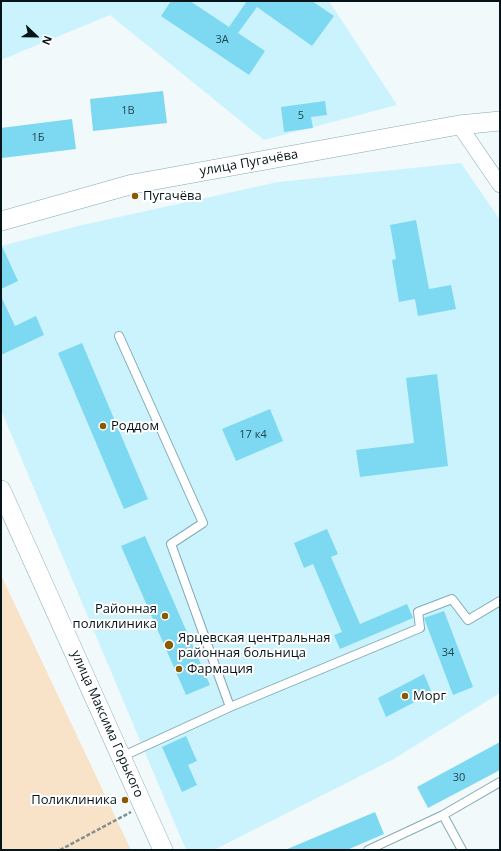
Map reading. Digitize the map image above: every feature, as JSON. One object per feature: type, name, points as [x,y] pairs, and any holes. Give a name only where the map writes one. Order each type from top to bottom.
[{"type":"street","name":"улица Пугачёва","points":[[1,221],[133,184],[459,125],[500,121]]},
{"type":"street","points":[[459,125],[500,185]]},
{"type":"street","name":"улица Максима Горького","points":[[1,490],[163,850]]},
{"type":"lane","points":[[119,336],[202,523],[171,544],[230,707]]},
{"type":"lane","points":[[122,757],[230,707],[420,628],[418,612],[452,600],[468,620],[500,601]]},
{"type":"lane","points":[[368,850],[443,815],[500,782]]},
{"type":"lane","points":[[443,815],[462,850]]},
{"type":"path","points":[[60,850],[143,806]]},
{"type":"shaded area","points":[[1,1],[329,1],[397,105],[264,140],[110,15],[1,60]]},
{"type":"shaded area","points":[[461,163],[500,220],[500,693],[392,760],[214,850],[186,850],[1,410],[1,246],[78,226],[278,182]]},
{"type":"shaded area","points":[[1,575],[131,850],[1,850]]},
{"type":"building","points":[[171,1],[190,1],[229,27],[247,1],[312,1],[334,16],[312,46],[257,7],[238,33],[265,51],[249,75],[161,16]]},
{"type":"building","points":[[163,91],[167,123],[93,131],[90,99]]},
{"type":"building","points":[[325,101],[327,115],[311,117],[313,128],[284,132],[281,107]]},
{"type":"building","points":[[72,119],[76,149],[2,158],[1,128]]},
{"type":"building","points":[[416,220],[429,289],[451,285],[456,309],[418,316],[415,299],[399,302],[392,260],[396,259],[390,225]]},
{"type":"building","points":[[1,244],[18,281],[1,289]]},
{"type":"building","points":[[1,296],[15,326],[36,316],[44,335],[1,355]]},
{"type":"building","name":"Роддом","points":[[82,343],[148,499],[124,509],[58,353]]},
{"type":"building","points":[[437,374],[448,466],[360,477],[356,450],[414,443],[406,378]]},
{"type":"building","points":[[270,409],[283,441],[236,461],[222,429]]},
{"type":"building","points":[[327,529],[338,554],[331,557],[360,624],[407,604],[413,618],[340,649],[334,635],[342,632],[313,564],[304,568],[294,543]]},
{"type":"building","name":"Районная поликлиника","points":[[145,536],[210,685],[186,695],[121,546]]},
{"type":"building","points":[[444,611],[473,687],[453,695],[424,618]]},
{"type":"building","name":"Морг","points":[[424,674],[432,693],[386,717],[378,698]]},
{"type":"building","points":[[186,736],[197,761],[188,765],[197,785],[182,792],[162,747]]},
{"type":"building","points":[[500,742],[500,770],[428,808],[417,787]]},
{"type":"building","points":[[375,812],[384,834],[347,850],[285,850]]},
{"type":"place","name":"Пугачёва","points":[[135,196]]},
{"type":"place","name":"Роддом","points":[[103,426]]},
{"type":"place","name":"Районная поликлиника","points":[[165,616]]},
{"type":"place","name":"Ярцевская центральная районная больница","points":[[169,645]]},
{"type":"place","name":"Фармация","points":[[179,669]]},
{"type":"place","name":"Морг","points":[[405,696]]},
{"type":"place","name":"Поликлиника","points":[[125,800]]}]
